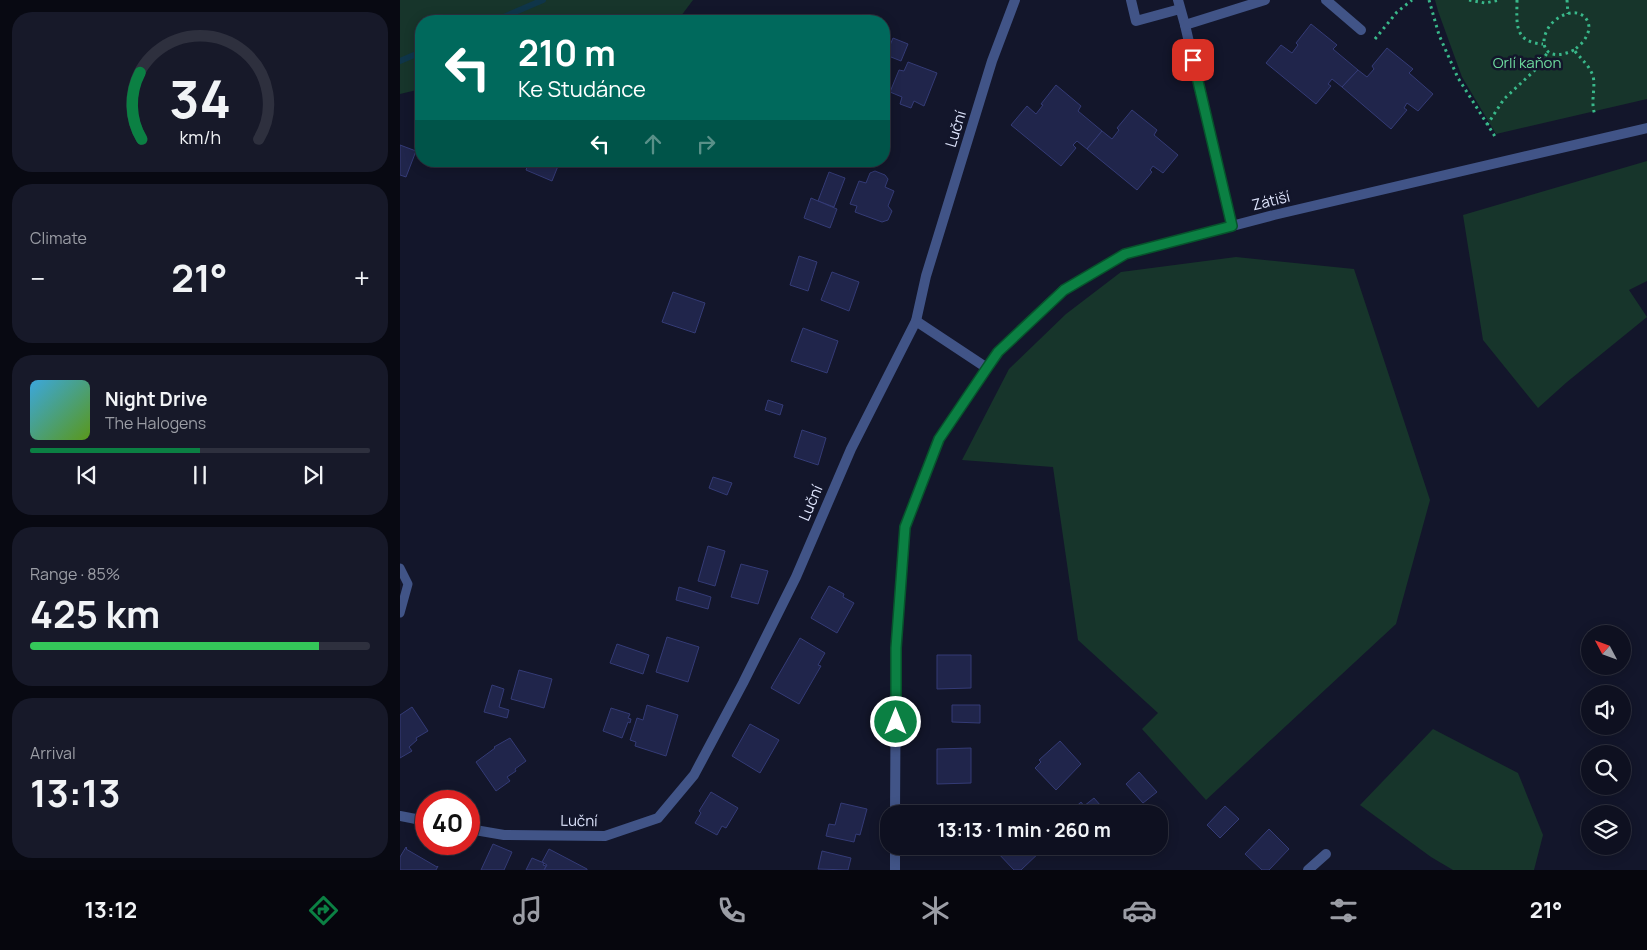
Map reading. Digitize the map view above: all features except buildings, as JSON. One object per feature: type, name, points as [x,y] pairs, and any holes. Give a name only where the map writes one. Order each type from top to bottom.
[{"type":"street","name":"Luční","points":[[480,830],[504,835],[605,836],[658,818],[694,775],[796,577],[851,450],[916,321],[928,266],[992,60],[1015,0]]},
{"type":"street","points":[[1131,0],[1136,21],[1179,5],[1232,226]]},
{"type":"street","points":[[1185,25],[1265,0]]},
{"type":"street","points":[[1326,0],[1362,30]]},
{"type":"street","name":"Zátiší","points":[[895,805],[896,648],[905,527],[939,439],[998,352],[1064,290],[1125,254],[1232,226],[1647,128]]},
{"type":"street","points":[[916,321],[987,368]]},
{"type":"street","points":[[400,816],[415,819]]},
{"type":"street","points":[[1308,870],[1326,854]]},
{"type":"street","points":[[895,855],[895,870]]},
{"type":"lane","points":[[400,568],[408,584],[400,613]]},
{"type":"path","points":[[1362,30],[1374,40],[1397,12],[1412,0]]},
{"type":"path","points":[[1429,0],[1439,35],[1458,78],[1496,138]]},
{"type":"path","points":[[1469,0],[1485,3],[1500,0]]},
{"type":"path","points":[[1517,0],[1517,24],[1520,34],[1525,40],[1543,44]]},
{"type":"path","points":[[1568,0],[1568,14]]},
{"type":"path","points":[[1578,13],[1584,16],[1590,26],[1588,34],[1574,50],[1562,55],[1552,55],[1543,44],[1544,37],[1549,26],[1563,15],[1568,14],[1578,13]]},
{"type":"path","points":[[1574,50],[1586,62],[1593,77],[1592,106],[1595,115]]},
{"type":"path","points":[[1487,125],[1504,99],[1535,70],[1548,52]]},
{"type":"green space","points":[[400,0],[693,0],[682,15],[415,15],[415,90],[400,94]]},
{"type":"green space","name":"Orlí kaňon","points":[[1435,0],[1647,0],[1647,99],[1496,134],[1462,77]]},
{"type":"green space","points":[[1647,161],[1647,281],[1629,290],[1647,317],[1538,408],[1483,340],[1463,215]]},
{"type":"green space","points":[[1236,257],[1354,269],[1430,500],[1396,624],[1206,800],[1142,729],[1158,713],[1078,640],[1053,467],[962,460],[1009,369],[1066,314],[1121,272]]},
{"type":"green space","points":[[1433,729],[1518,773],[1543,835],[1534,870],[1453,870],[1431,857],[1360,805]]},
{"type":"waterway","points":[[508,15],[543,0]]},
{"type":"waterway","points":[[400,61],[415,55]]},
{"type":"route","points":[[896,722],[896,648],[905,527],[939,439],[987,368],[998,352],[1064,290],[1125,254],[1232,226],[1193,60]]}]
